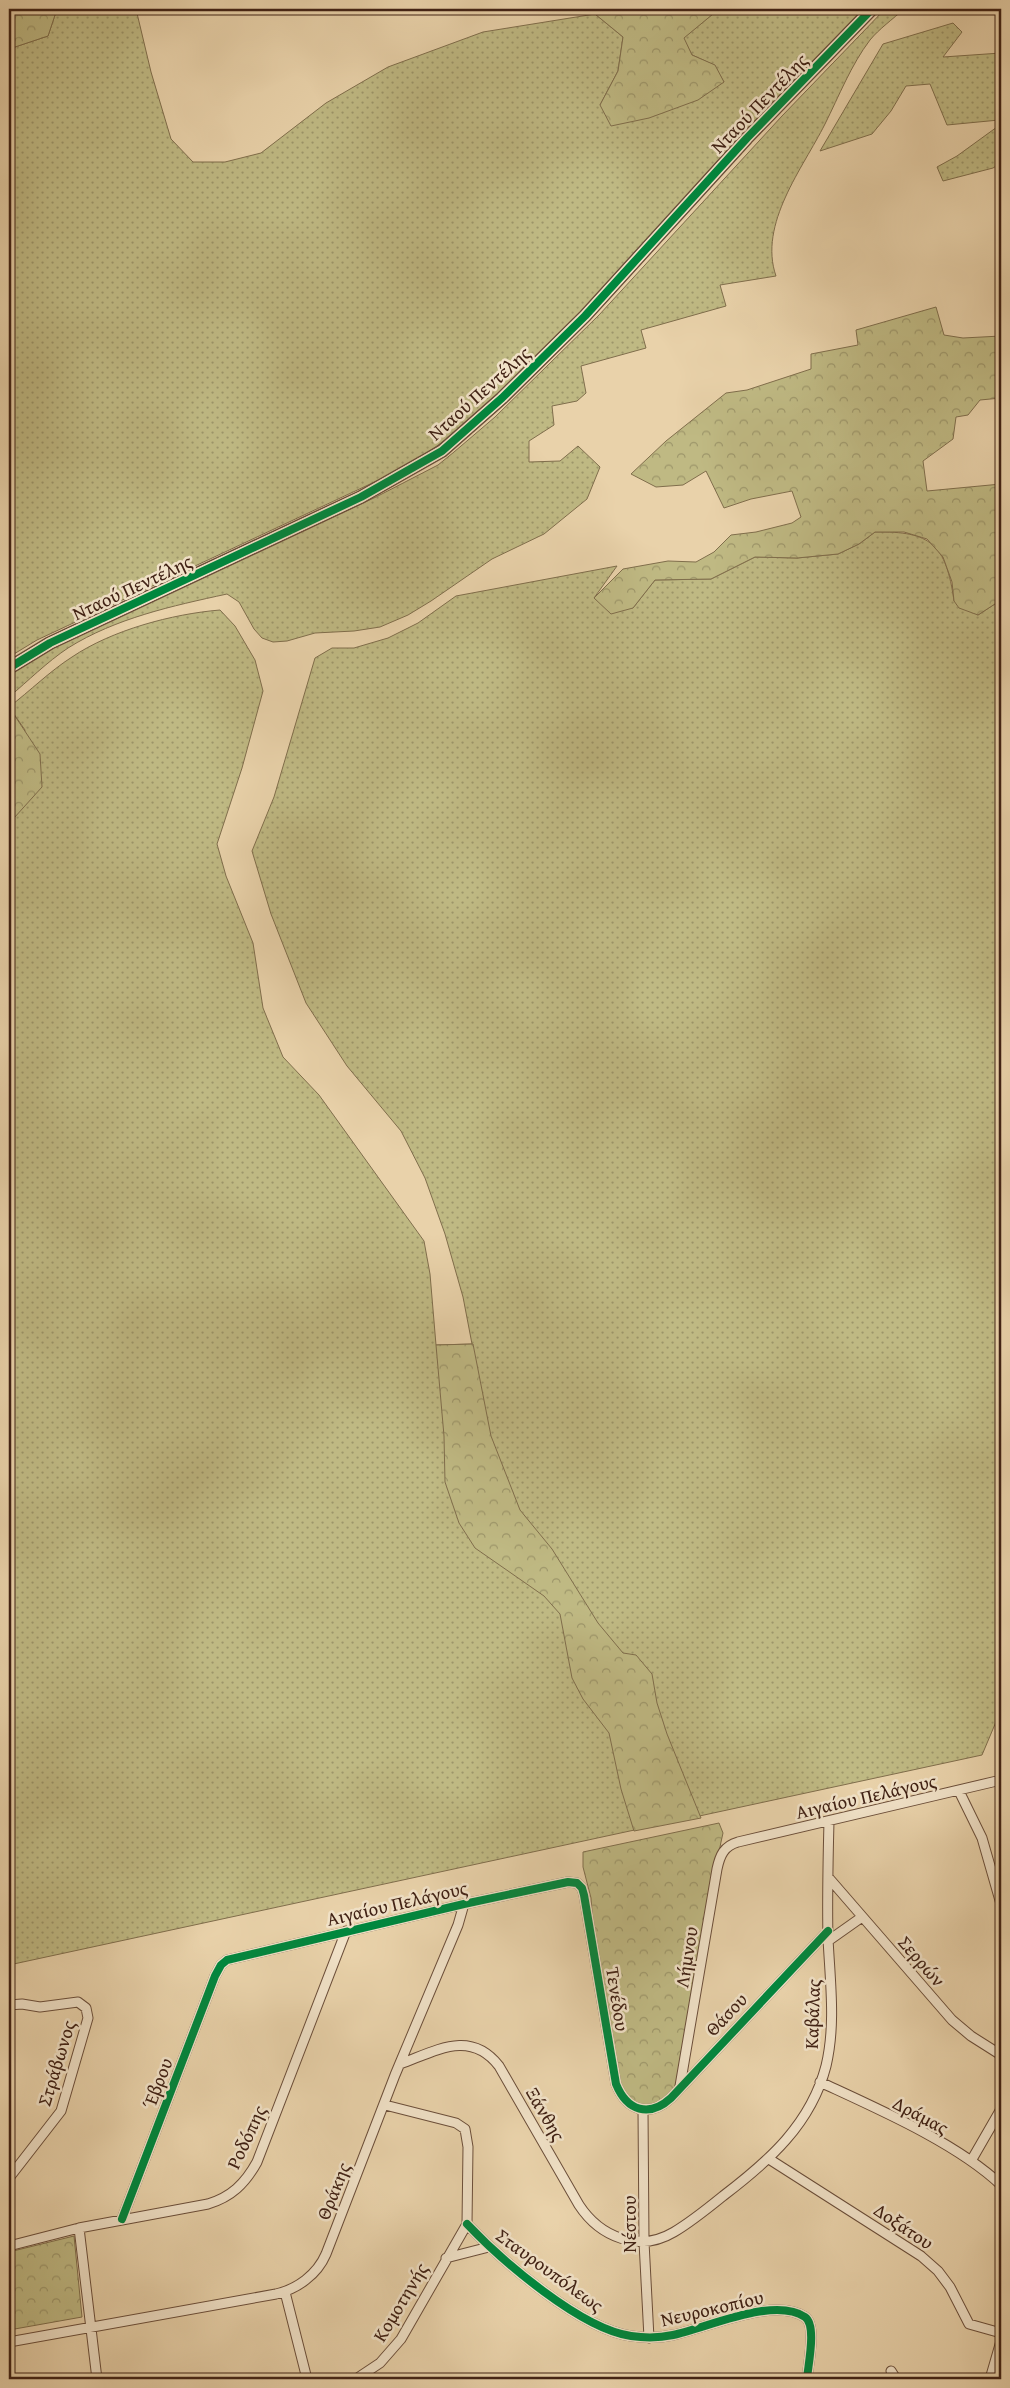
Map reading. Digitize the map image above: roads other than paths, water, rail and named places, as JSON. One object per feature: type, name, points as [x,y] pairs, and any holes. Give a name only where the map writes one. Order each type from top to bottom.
[{"type":"street","name":"Νταού Πεντέλης","points":[[9,668],[50,643],[361,497],[442,451],[502,398],[584,316],[747,138],[872,9]]},
{"type":"street","name":"Αιγαίου Πελάγους","points":[[738,1842],[1001,1780]]},
{"type":"street","points":[[958,1791],[982,1838],[1001,1904]]},
{"type":"street","name":"Καβάλας","points":[[644,2242],[659,2239],[676,2231],[768,2159],[798,2126],[813,2101],[820,2082],[831,2032],[828,1936],[829,1821]]},
{"type":"street","name":"Λήμνου","points":[[680,2087],[719,1863],[726,1848],[738,1842]]},
{"type":"street","name":"Σερρών","points":[[828,1877],[952,2020],[966,2033],[1001,2055]]},
{"type":"street","name":"Αιγαίου Πελάγους","points":[[225,1961],[464,1904],[568,1882],[578,1883]]},
{"type":"street","name":"Τενέδου","points":[[578,1883],[584,1895],[615,2079],[624,2098],[631,2105],[643,2110]]},
{"type":"street","name":"Θράκης","points":[[9,2342],[285,2292],[306,2279],[324,2260],[400,2064],[458,1925],[464,1904]]},
{"type":"street","name":"Θάσου","points":[[643,2110],[660,2106],[828,1936],[862,1917]]},
{"type":"street","name":"Ροδόπης","points":[[9,2246],[79,2228],[220,2200],[232,2193],[246,2178],[256,2162],[346,1931]]},
{"type":"street","name":"Έβρου","points":[[122,2220],[215,1976],[225,1961]]},
{"type":"street","name":"Στράβωνος","points":[[9,2005],[22,2004],[40,2007],[68,2002],[82,2003],[87,2011],[86,2025],[64,2104],[51,2125],[9,2178]]},
{"type":"street","name":"Ξάνθης","points":[[400,2064],[458,2045],[472,2046],[487,2053],[503,2072],[588,2217],[602,2230],[617,2238],[644,2242]]},
{"type":"street","name":"Δράμας","points":[[820,2082],[891,2116],[971,2161],[1001,2185]]},
{"type":"street","points":[[385,2105],[463,2126],[468,2134],[467,2224]]},
{"type":"street","points":[[971,2161],[1001,2109]]},
{"type":"street","name":"Νέστου","points":[[643,2110],[644,2242],[649,2338]]},
{"type":"street","name":"Δοξάτου","points":[[768,2159],[921,2256],[938,2271],[950,2287],[969,2324],[1001,2333]]},
{"type":"street","name":"Σταυρουπόλεως","points":[[467,2224],[488,2247],[558,2301],[587,2320],[619,2334],[649,2338]]},
{"type":"street","name":"Κομοτηνής","points":[[356,2379],[380,2363],[401,2339],[467,2224]]},
{"type":"street","points":[[79,2228],[97,2379]]},
{"type":"street","name":"Κομοτηνής","points":[[446,2258],[488,2247]]},
{"type":"street","points":[[285,2292],[307,2379]]},
{"type":"street","name":"Νευροκοπίου","points":[[649,2338],[673,2335],[761,2311],[792,2312],[806,2318],[812,2327],[807,2379]]},
{"type":"street","points":[[990,2379],[1001,2341]]},
{"type":"street","points":[[891,2371],[896,2379]]}]
